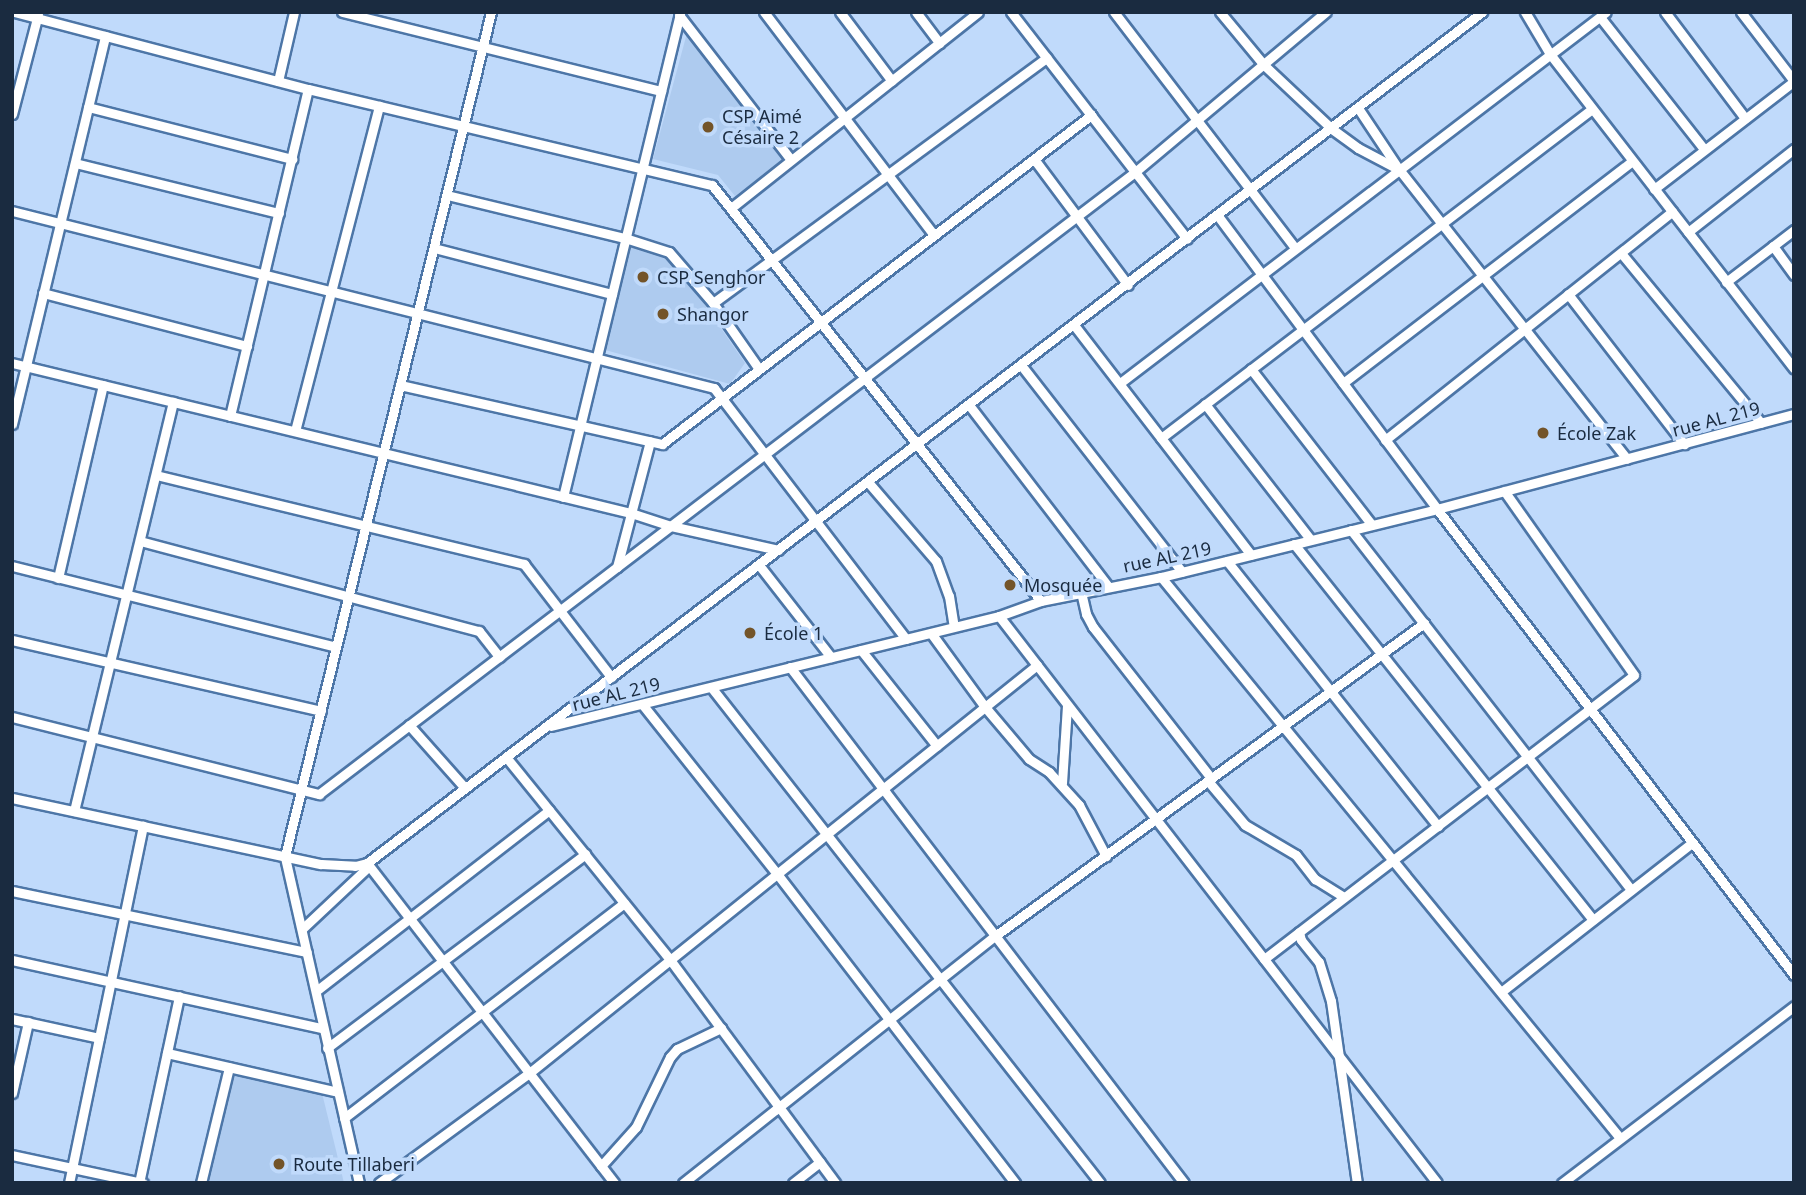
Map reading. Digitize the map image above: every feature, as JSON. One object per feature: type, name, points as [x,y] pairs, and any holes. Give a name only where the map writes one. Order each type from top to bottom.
[{"type":"street","points":[[14,12],[37,15],[105,36],[308,89],[712,185],[1041,601]]},
{"type":"street","points":[[278,81],[294,12]]},
{"type":"street","points":[[342,12],[661,91]]},
{"type":"street","points":[[359,1183],[285,856],[491,12]]},
{"type":"street","points":[[764,12],[934,235]]},
{"type":"street","points":[[840,12],[891,80]]},
{"type":"street","points":[[916,12],[939,43]]},
{"type":"street","points":[[731,208],[978,12]]},
{"type":"street","points":[[1011,12],[1187,239]]},
{"type":"street","points":[[1114,12],[1295,248]]},
{"type":"street","points":[[1220,12],[1264,65],[1332,128],[1358,148],[1398,168]]},
{"type":"street","points":[[302,929],[368,865],[465,788],[1219,216],[1482,12]]},
{"type":"street","points":[[1525,12],[1550,54],[1792,364]]},
{"type":"street","points":[[1665,12],[1745,118]]},
{"type":"street","points":[[1654,189],[1794,81],[1741,12]]},
{"type":"street","points":[[679,13],[791,160]]},
{"type":"street","points":[[563,497],[679,13]]},
{"type":"street","points":[[12,717],[319,794],[1135,172],[1323,13]]},
{"type":"street","points":[[12,114],[37,15]]},
{"type":"street","points":[[1120,383],[1398,168],[1603,15],[1704,149]]},
{"type":"street","points":[[12,424],[105,36]]},
{"type":"street","points":[[713,303],[1046,58]]},
{"type":"street","points":[[230,416],[308,89]]},
{"type":"street","points":[[295,432],[379,106]]},
{"type":"street","points":[[88,107],[292,159]]},
{"type":"street","points":[[1358,108],[1398,168],[1627,460]]},
{"type":"street","points":[[1161,438],[1592,109]]},
{"type":"street","points":[[400,385],[662,444],[1091,115]]},
{"type":"street","points":[[1688,232],[1794,149]]},
{"type":"street","points":[[1034,159],[1128,285]]},
{"type":"street","points":[[1343,383],[1632,161]]},
{"type":"street","points":[[75,163],[279,213]]},
{"type":"street","points":[[447,195],[625,238],[673,255],[713,303],[759,369]]},
{"type":"street","points":[[12,211],[714,388],[906,639]]},
{"type":"street","points":[[1385,440],[1672,212]]},
{"type":"street","points":[[1219,216],[1437,509],[1794,975]]},
{"type":"street","points":[[1726,282],[1794,230]]},
{"type":"street","points":[[1773,246],[1794,275]]},
{"type":"street","points":[[434,248],[612,294]]},
{"type":"street","points":[[1621,253],[1761,423]]},
{"type":"street","points":[[43,293],[247,346]]},
{"type":"street","points":[[1568,294],[1684,444]]},
{"type":"street","points":[[1074,325],[1251,555]]},
{"type":"street","points":[[12,363],[778,550]]},
{"type":"street","points":[[1021,365],[1182,572]]},
{"type":"street","points":[[1251,369],[1372,525]]},
{"type":"street","points":[[58,578],[103,385]]},
{"type":"street","points":[[74,811],[173,402]]},
{"type":"street","points":[[1205,404],[1311,540]]},
{"type":"street","points":[[969,405],[1108,586]]},
{"type":"street","name":"rue AL 219","points":[[545,727],[999,616],[1041,601],[1161,577],[1437,509],[1794,414]]},
{"type":"street","points":[[617,567],[650,442]]},
{"type":"street","points":[[156,475],[524,564],[611,677]]},
{"type":"street","points":[[868,482],[936,561],[949,596],[954,626]]},
{"type":"street","points":[[1264,959],[1634,675],[1504,491]]},
{"type":"street","points":[[1351,530],[1631,890]]},
{"type":"street","points":[[140,541],[479,631],[499,657]]},
{"type":"street","points":[[1294,544],[1593,920]]},
{"type":"street","points":[[1227,561],[1438,826]]},
{"type":"street","points":[[759,565],[831,657]]},
{"type":"street","points":[[12,566],[336,647]]},
{"type":"street","points":[[1161,577],[1620,1138]]},
{"type":"street","points":[[1081,592],[1086,614],[1093,627],[1245,825],[1296,855],[1315,879],[1345,897]]},
{"type":"street","points":[[999,616],[1437,1183]]},
{"type":"street","points":[[683,1183],[995,936],[1424,623]]},
{"type":"street","points":[[931,633],[985,707],[1029,759],[1062,783],[1079,805],[1106,856]]},
{"type":"street","points":[[12,640],[321,711]]},
{"type":"street","points":[[861,650],[937,746]]},
{"type":"street","points":[[379,1183],[528,1074],[1037,665]]},
{"type":"street","points":[[790,667],[1184,1183]]},
{"type":"street","points":[[711,687],[1100,1183]]},
{"type":"street","points":[[642,704],[778,875],[1015,1183]]},
{"type":"street","points":[[1062,783],[1067,705]]},
{"type":"street","points":[[409,725],[465,788]]},
{"type":"street","points":[[506,757],[671,961],[835,1183]]},
{"type":"street","points":[[12,798],[321,864],[368,865]]},
{"type":"street","points":[[316,991],[549,810]]},
{"type":"street","points":[[69,1183],[143,826]]},
{"type":"street","points":[[1501,992],[1692,843]]},
{"type":"street","points":[[327,1048],[585,854]]},
{"type":"street","points":[[368,865],[614,1183]]},
{"type":"street","points":[[12,891],[307,952]]},
{"type":"street","points":[[344,1118],[624,903]]},
{"type":"street","points":[[1299,932],[1301,940],[1319,962],[1326,979],[1340,1057],[1357,1183]]},
{"type":"street","points":[[12,960],[322,1028]]},
{"type":"street","points":[[12,1155],[141,1183],[178,996]]},
{"type":"street","points":[[1562,1183],[1794,1006]]},
{"type":"street","points":[[12,1019],[99,1038]]},
{"type":"street","points":[[12,1093],[28,1022]]},
{"type":"street","points":[[601,1166],[636,1127],[670,1057],[677,1049],[720,1028]]},
{"type":"street","points":[[167,1053],[338,1092]]},
{"type":"street","points":[[201,1183],[229,1068]]},
{"type":"street","points":[[793,1183],[820,1162]]},
{"type":"shaded area","points":[[687,33],[783,160],[735,196],[718,175],[653,159]]},
{"type":"shaded area","name":"Shangor","points":[[631,246],[669,254],[687,279],[745,363],[730,384],[605,350]]},
{"type":"shaded area","points":[[232,1073],[322,1093],[344,1183],[206,1183]]},
{"type":"place","name":"CSP Aimé Césaire 2","points":[[708,127]]},
{"type":"place","name":"CSP Senghor","points":[[643,277]]},
{"type":"place","name":"Shangor","points":[[663,314]]},
{"type":"place","name":"École Zak","points":[[1543,433]]},
{"type":"place","name":"Mosquée","points":[[1010,585]]},
{"type":"place","name":"École 1","points":[[750,633]]},
{"type":"place","name":"Route Tillaberi","points":[[279,1164]]}]
